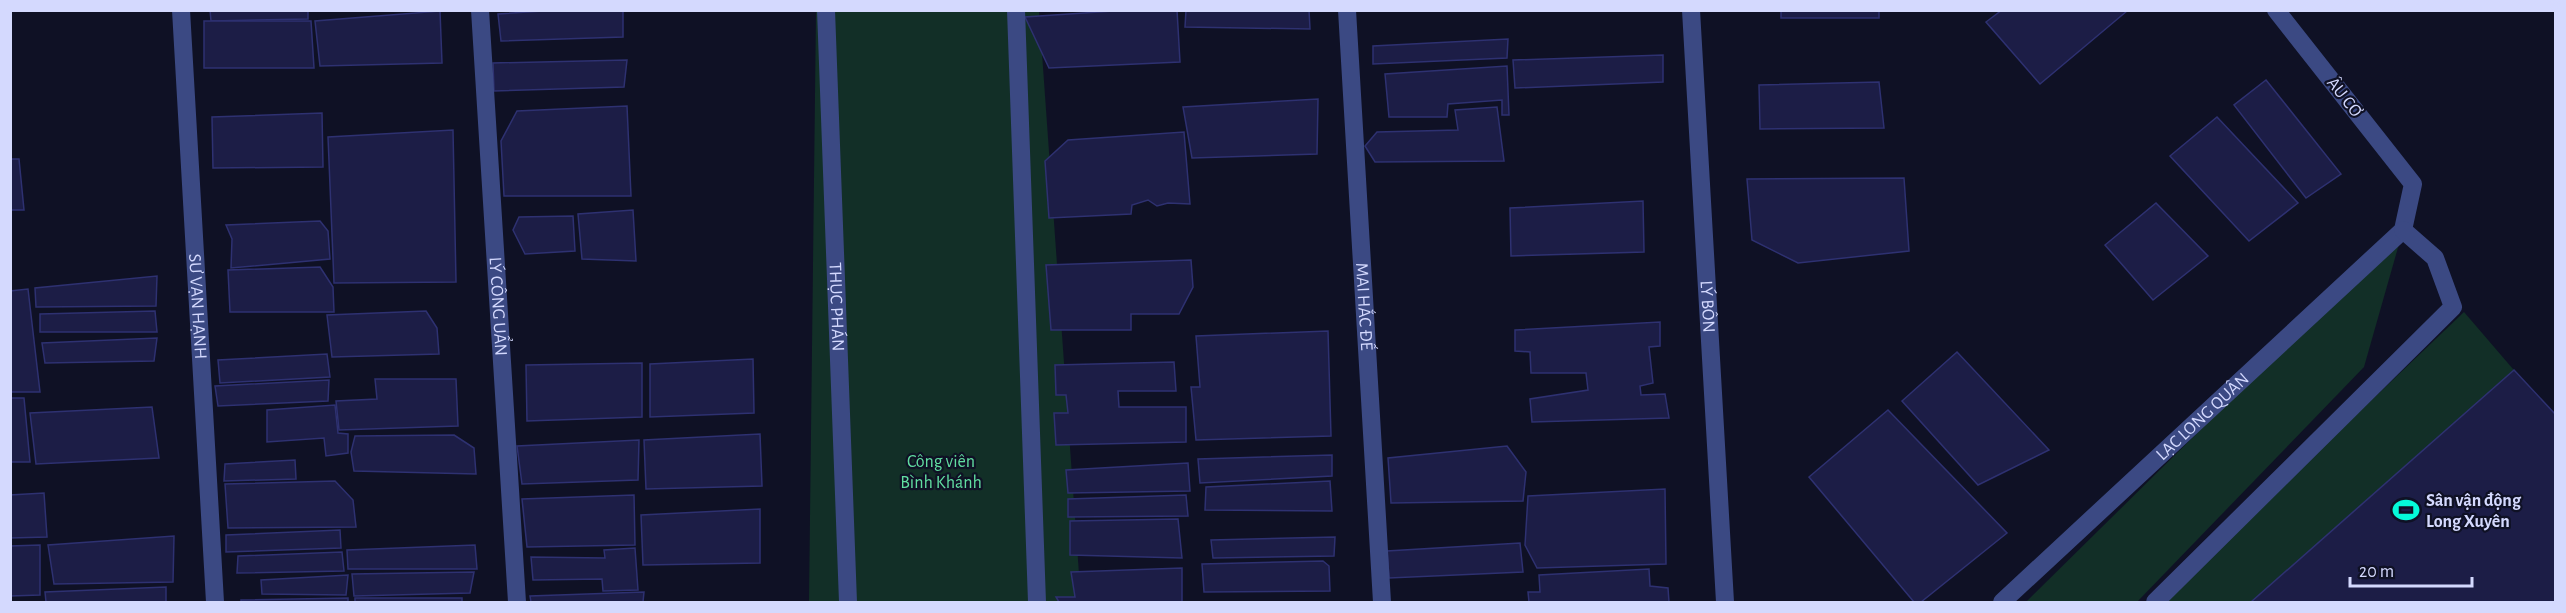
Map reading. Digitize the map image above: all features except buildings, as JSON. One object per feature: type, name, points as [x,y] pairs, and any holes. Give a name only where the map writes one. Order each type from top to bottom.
[{"type":"street","name":"SƯ VẠN HẠNH","points":[[181,10],[215,603]]},
{"type":"street","name":"LÝ CÔNG UẨN","points":[[480,10],[517,603]]},
{"type":"street","name":"THỤC PHÁN","points":[[826,10],[848,603]]},
{"type":"street","points":[[1016,10],[1037,603]]},
{"type":"street","name":"MAI HẮC ĐẾ","points":[[1347,10],[1382,603]]},
{"type":"street","name":"LÝ BÔN","points":[[1691,10],[1725,603]]},
{"type":"street","name":"ÂU CƠ","points":[[2276,10],[2413,184],[2403,231]]},
{"type":"street","points":[[2155,603],[2453,307],[2435,258],[2403,231]]},
{"type":"street","name":"LẠC LONG QUÂN","points":[[2002,603],[2403,231]]},
{"type":"green space","name":"Công viên Bình Khánh","points":[[816,11],[1039,11],[1081,602],[809,602]]},
{"type":"green space","points":[[2403,230],[2364,367],[2137,602],[2026,602]]},
{"type":"green space","name":"Sân vận động Long Xuyên","points":[[2464,312],[2555,418],[2555,602],[2160,602]]},
{"type":"place","name":"Sân vận động Long Xuyên","points":[[2406,510]]}]
